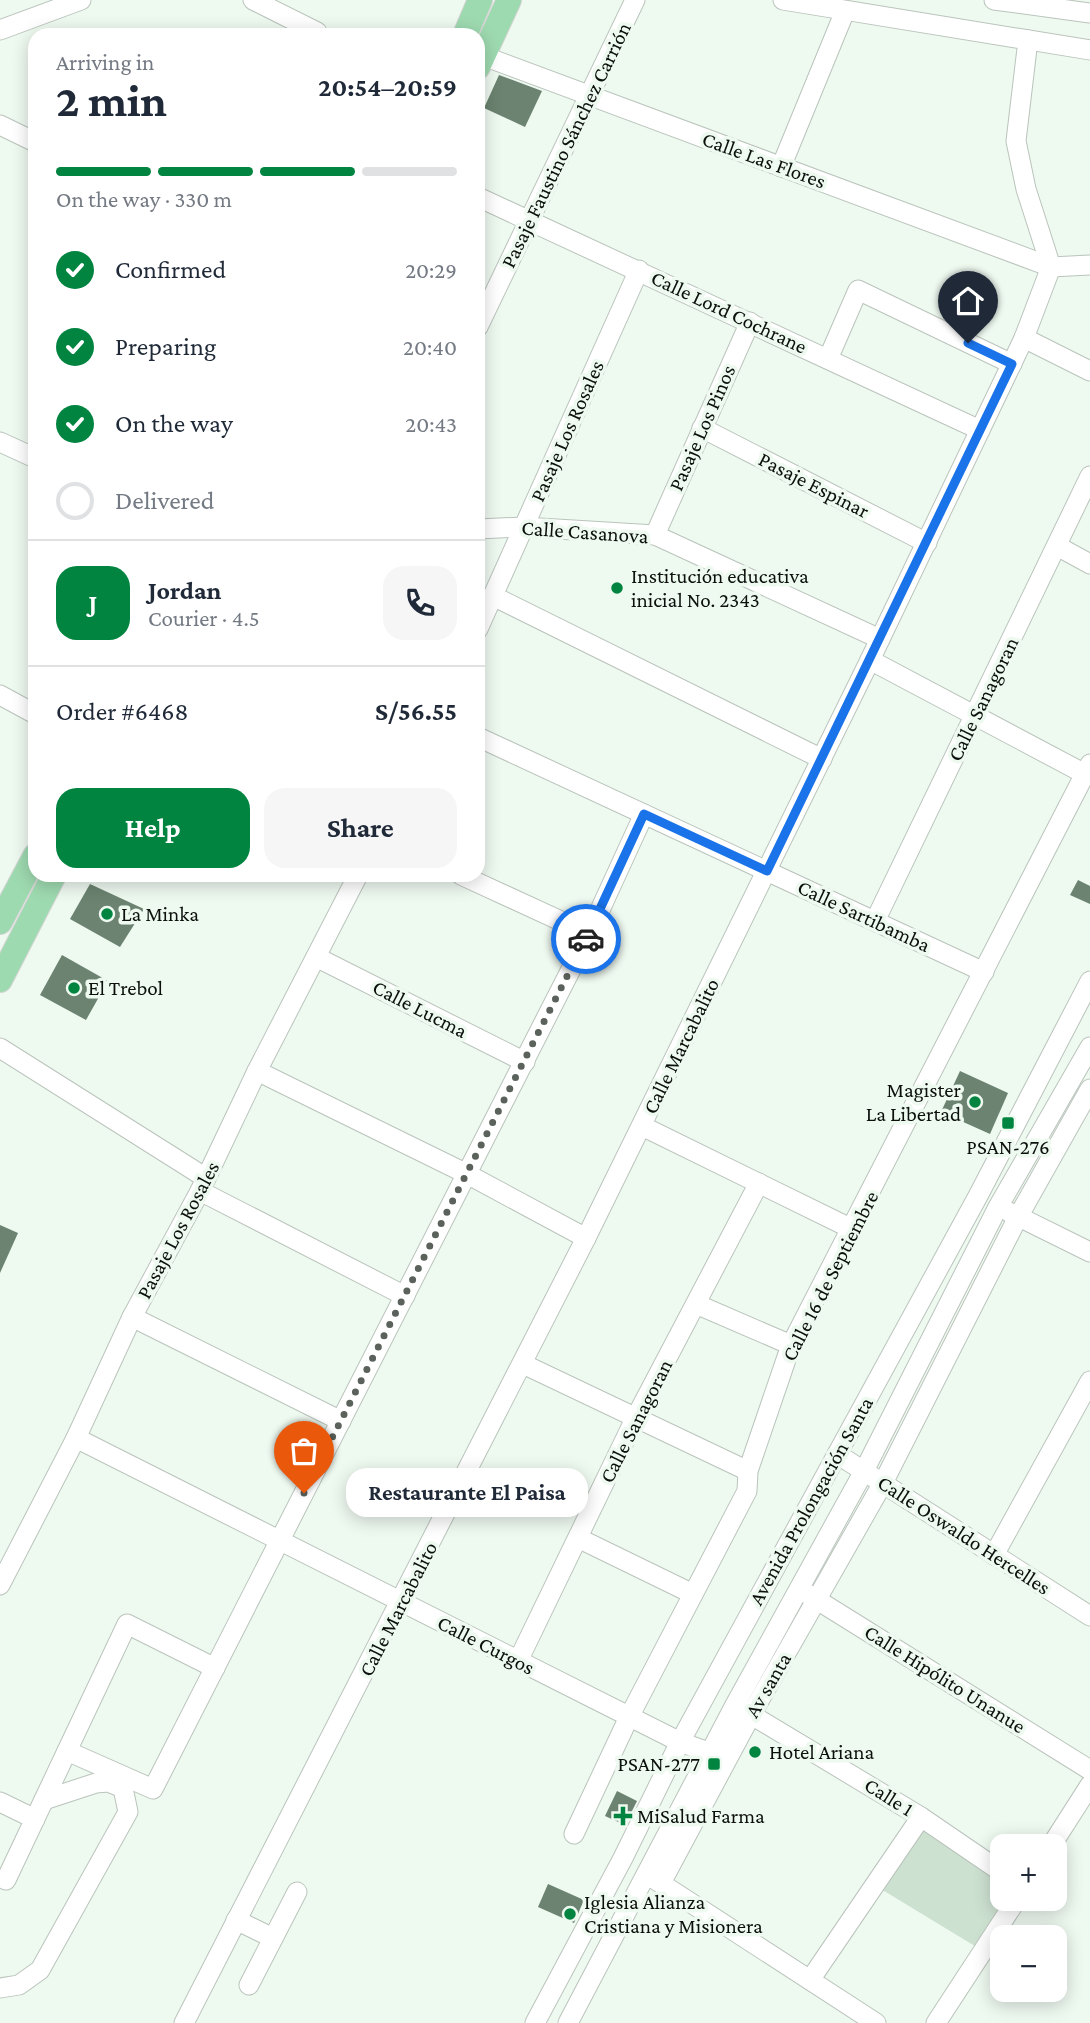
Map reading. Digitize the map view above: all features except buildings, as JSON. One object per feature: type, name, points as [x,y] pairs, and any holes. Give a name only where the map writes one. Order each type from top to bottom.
[{"type":"main road","points":[[468,28],[480,0]]},
{"type":"main road","points":[[485,49],[509,0]]},
{"type":"main road","points":[[0,922],[28,869]]},
{"type":"main road","points":[[0,980],[50,882]]},
{"type":"street","points":[[0,30],[81,0]]},
{"type":"street","points":[[253,0],[309,28]]},
{"type":"street","name":"Pasaje Faustino Sánchez Carrión","points":[[485,312],[635,0]]},
{"type":"street","points":[[783,0],[1090,50]]},
{"type":"street","points":[[994,0],[1090,13]]},
{"type":"street","points":[[781,167],[845,11]]},
{"type":"street","points":[[1028,40],[1016,141],[1026,189],[1051,267],[1090,265]]},
{"type":"street","name":"Calle Las Flores","points":[[485,61],[590,96],[1051,267]]},
{"type":"street","points":[[0,125],[28,139]]},
{"type":"street","name":"Calle Lord Cochrane","points":[[485,200],[980,430]]},
{"type":"street","name":"Calle Marcabalito","points":[[184,2023],[402,1603],[642,1125],[927,543],[1024,338],[1051,267]]},
{"type":"street","name":"Pasaje Los Rosales","points":[[485,614],[639,270]]},
{"type":"street","points":[[828,359],[859,290],[1012,364]]},
{"type":"street","name":"Pasaje Los Pinos","points":[[654,535],[750,322]]},
{"type":"street","points":[[1024,338],[1090,370]]},
{"type":"street","name":"Pasaje Espinar","points":[[702,428],[927,543]]},
{"type":"street","points":[[0,442],[28,455]]},
{"type":"street","name":"Calle Sanagoran","points":[[875,922],[1090,476]]},
{"type":"street","name":"Calle Casanova","points":[[485,528],[524,527],[654,535],[880,639]]},
{"type":"street","points":[[1057,546],[1090,564]]},
{"type":"street","points":[[493,596],[822,760]]},
{"type":"street","points":[[870,660],[975,715],[1088,769]]},
{"type":"street","points":[[0,695],[28,710]]},
{"type":"street","name":"Calle Sartibamba","points":[[485,740],[984,972]]},
{"type":"street","name":"Calle 16 de Septiembre","points":[[574,1834],[629,1717],[747,1491],[748,1471],[791,1345],[1088,769]]},
{"type":"street","points":[[67,1751],[153,1789],[525,1062],[589,934],[644,814]]},
{"type":"street","name":"Pasaje Los Rosales","points":[[0,1585],[76,1438],[132,1317],[203,1185],[257,1071],[354,882]]},
{"type":"street","points":[[476,882],[589,934]]},
{"type":"street","name":"Calle Lucma","points":[[316,957],[525,1062]]},
{"type":"street","name":"Avenida Prolongación Santa","points":[[535,2023],[623,1858],[680,1742],[978,1196],[1090,981]]},
{"type":"street","name":"Avenida Prolongación Santa","points":[[568,2023],[654,1879],[710,1753],[744,1709],[799,1589],[864,1471],[998,1207],[1090,1047]]},
{"type":"street","points":[[0,1048],[203,1185],[405,1296]]},
{"type":"street","points":[[257,1071],[467,1174],[586,1238]]},
{"type":"street","points":[[816,1599],[884,1481],[1018,1217],[1090,1088]]},
{"type":"street","points":[[642,1125],[852,1229]]},
{"type":"street","name":"Calle Sanagoran","points":[[518,1661],[635,1419],[760,1183]]},
{"type":"street","points":[[978,1196],[1090,1252]]},
{"type":"street","points":[[696,1304],[791,1345]]},
{"type":"street","points":[[132,1317],[341,1421]]},
{"type":"street","points":[[523,1364],[748,1471]]},
{"type":"street","points":[[994,1555],[1090,1381]]},
{"type":"street","name":"Calle Curgos","points":[[76,1438],[629,1717],[680,1742],[710,1753]]},
{"type":"street","name":"Calle Oswaldo Hercelles","points":[[837,1454],[884,1481],[1090,1616]]},
{"type":"street","points":[[578,1538],[693,1594]]},
{"type":"street","name":"Calle Hipólito Unanue","points":[[799,1589],[1090,1770]]},
{"type":"street","name":"Av santa","points":[[654,1879],[744,1709],[816,1599]]},
{"type":"street","points":[[6,1880],[127,1624],[215,1668]]},
{"type":"street","name":"Calle 1","points":[[744,1709],[921,1816],[990,1864]]},
{"type":"street","points":[[0,1988],[19,1985],[40,1970],[128,1812],[123,1788],[108,1782],[44,1800]]},
{"type":"street","points":[[1059,1834],[1090,1786]]},
{"type":"street","points":[[0,1802],[35,1819]]},
{"type":"street","points":[[810,1980],[921,1816]]},
{"type":"street","points":[[623,1858],[876,2023]]},
{"type":"street","points":[[249,1985],[297,1892]]},
{"type":"street","points":[[936,2023],[1009,1911]]},
{"type":"street","points":[[236,1920],[273,1938]]},
{"type":"green space","points":[[921,1817],[990,1864],[990,1911],[1009,1911],[1000,1925],[990,1925],[990,1940],[983,1951],[876,1886]]},
{"type":"way so far","points":[[304,1493],[586,939]]},
{"type":"place","name":"Institución educativa inicial No. 2343","points":[[617,588]]},
{"type":"place","name":"La Minka","points":[[107,914]]},
{"type":"place","name":"El Trebol","points":[[74,988]]},
{"type":"place","name":"Magister La Libertad","points":[[975,1102]]},
{"type":"place","name":"PSAN-276","points":[[1008,1123]]},
{"type":"place","name":"Restaurante El Paisa","points":[[304,1493]]},
{"type":"place","name":"Hotel Ariana","points":[[755,1752]]},
{"type":"place","name":"PSAN-277","points":[[714,1764]]},
{"type":"place","name":"MiSalud Farma","points":[[623,1816]]},
{"type":"place","name":"Iglesia Alianza Cristiana y Misionera","points":[[570,1914]]},
{"type":"route","points":[[586,939],[644,814],[767,871],[1012,364],[968,343]]}]
